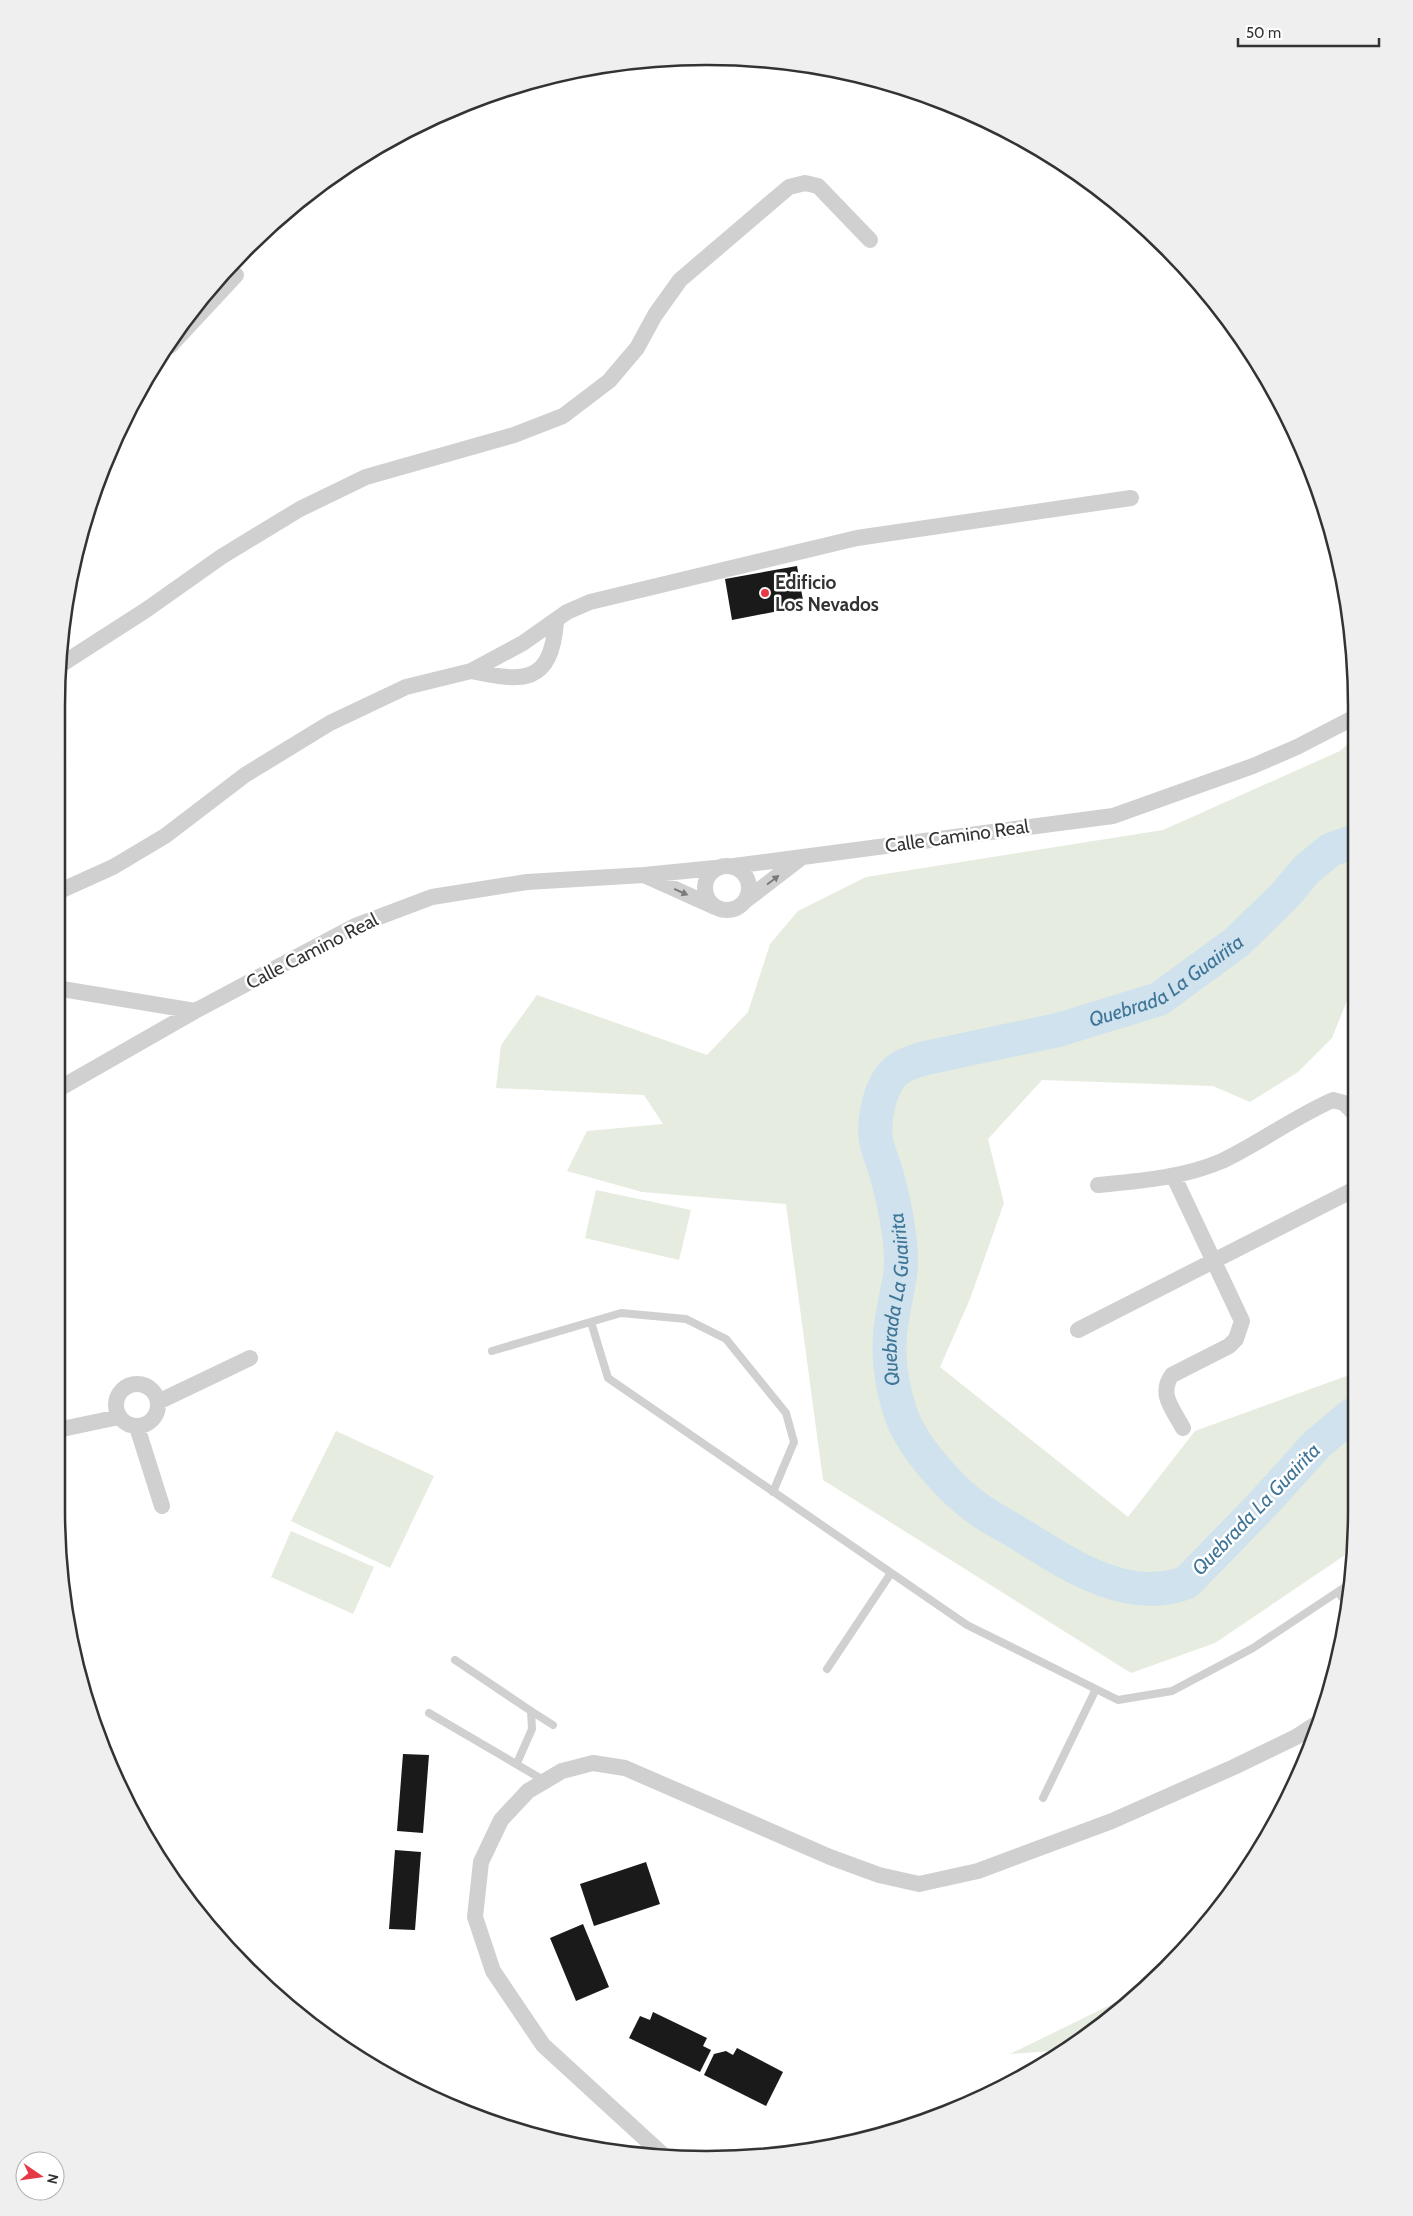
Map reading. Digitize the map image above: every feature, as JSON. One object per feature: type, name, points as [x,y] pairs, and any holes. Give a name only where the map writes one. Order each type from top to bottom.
[{"type":"street","points":[[66,661],[146,610],[221,557],[300,509],[366,477],[514,435],[563,416],[609,381],[636,348],[655,315],[680,280],[789,188],[805,183],[818,186],[870,240]]},
{"type":"street","points":[[199,315],[236,275]]},
{"type":"street","points":[[65,889],[113,866],[165,836],[245,775],[330,723],[406,687],[471,671],[523,643],[556,622],[567,612],[606,598],[857,538],[1131,498]]},
{"type":"street","points":[[471,671],[508,679],[521,678],[536,672],[550,655],[554,644],[556,622]]},
{"type":"street","name":"Calle Camino Real","points":[[65,1086],[195,1011],[355,926],[432,897],[527,882],[644,875],[715,868],[724,865],[734,866],[1113,816],[1164,799],[1297,748],[1348,720]]},
{"type":"street","name":"Calle Camino Real","points":[[644,875],[718,909],[733,909],[801,858]]},
{"type":"street","points":[[734,866],[742,871],[748,881],[749,892],[745,901]]},
{"type":"street","points":[[715,868],[708,875],[704,884],[705,895],[710,903],[718,909]]},
{"type":"street","points":[[65,987],[195,1011]]},
{"type":"street","points":[[1098,1185],[1174,1176],[1220,1161],[1333,1100],[1344,1103],[1348,1107]]},
{"type":"street","points":[[1174,1176],[1213,1262],[1241,1317],[1241,1327],[1236,1339],[1229,1346],[1172,1375],[1168,1381],[1165,1394],[1183,1428]]},
{"type":"street","points":[[1078,1330],[1348,1193]]},
{"type":"street","points":[[158,1402],[250,1358]]},
{"type":"street","points":[[137,1384],[151,1389],[158,1402],[156,1416],[144,1426],[136,1427],[124,1422],[116,1410],[118,1395],[130,1385],[137,1384]]},
{"type":"street","points":[[65,1428],[119,1417]]},
{"type":"street","points":[[136,1427],[162,1506]]},
{"type":"street","points":[[655,2149],[542,2045],[493,1970],[475,1917],[481,1862],[501,1820],[528,1791],[562,1771],[592,1763],[625,1768],[830,1857],[879,1875],[919,1884],[978,1871],[1112,1821],[1234,1768],[1309,1728]]},
{"type":"lane","points":[[492,1351],[621,1314],[686,1319],[726,1339],[786,1413],[794,1442],[773,1492]]},
{"type":"lane","points":[[591,1322],[608,1378],[967,1625],[1118,1700],[1172,1691],[1253,1648],[1343,1588]]},
{"type":"lane","points":[[827,1668],[890,1572]]},
{"type":"lane","points":[[1338,1592],[1342,1597]]},
{"type":"lane","points":[[455,1660],[553,1726]]},
{"type":"lane","points":[[1043,1798],[1096,1689]]},
{"type":"lane","points":[[517,1763],[532,1729],[530,1711]]},
{"type":"lane","points":[[429,1713],[545,1781]]},
{"type":"shaded area","points":[[1348,744],[1348,998],[1332,1038],[1298,1072],[1250,1102],[1213,1086],[1042,1080],[988,1139],[1004,1203],[970,1299],[940,1367],[1128,1517],[1195,1431],[1348,1375],[1347,1554],[1215,1643],[1131,1673],[823,1480],[786,1204],[642,1192],[567,1171],[587,1131],[663,1124],[644,1095],[496,1088],[501,1045],[537,995],[707,1055],[748,1012],[770,944],[798,911],[866,877],[1163,830],[1340,751]]},
{"type":"shaded area","points":[[596,1190],[691,1210],[679,1260],[585,1238]]},
{"type":"shaded area","points":[[336,1431],[434,1476],[390,1568],[291,1521]]},
{"type":"shaded area","points":[[291,1531],[374,1567],[353,1614],[271,1577]]},
{"type":"shaded area","points":[[1117,2002],[1049,2051],[1010,2054]]},
{"type":"building","name":"Edificio Los Nevados","points":[[797,566],[804,606],[732,620],[725,579]]},
{"type":"building","points":[[403,1754],[429,1755],[423,1833],[397,1831]]},
{"type":"building","points":[[395,1850],[421,1852],[415,1930],[389,1929]]},
{"type":"building","points":[[646,1862],[660,1904],[594,1926],[580,1884]]},
{"type":"building","points":[[583,1924],[609,1987],[576,2001],[550,1938]]},
{"type":"building","points":[[653,2012],[707,2038],[703,2046],[711,2050],[700,2072],[629,2038],[640,2016],[650,2020]]},
{"type":"building","points":[[737,2048],[783,2072],[766,2106],[704,2075],[714,2054],[726,2051],[733,2055]]},
{"type":"waterway","name":"Quebrada La Guairita","points":[[1348,844],[1330,850],[1306,870],[1286,894],[1237,942],[1159,999],[1058,1030],[921,1059],[902,1067],[890,1077],[883,1090],[877,1111],[875,1135],[894,1206],[900,1247],[901,1271],[890,1339],[890,1365],[898,1404],[902,1417],[915,1443],[925,1456],[959,1493],[992,1518],[1082,1571],[1103,1580],[1145,1589],[1166,1588],[1187,1582],[1262,1505],[1317,1444],[1348,1418]]},
{"type":"place","name":"Edificio Los Nevados","points":[[765,593]]}]
